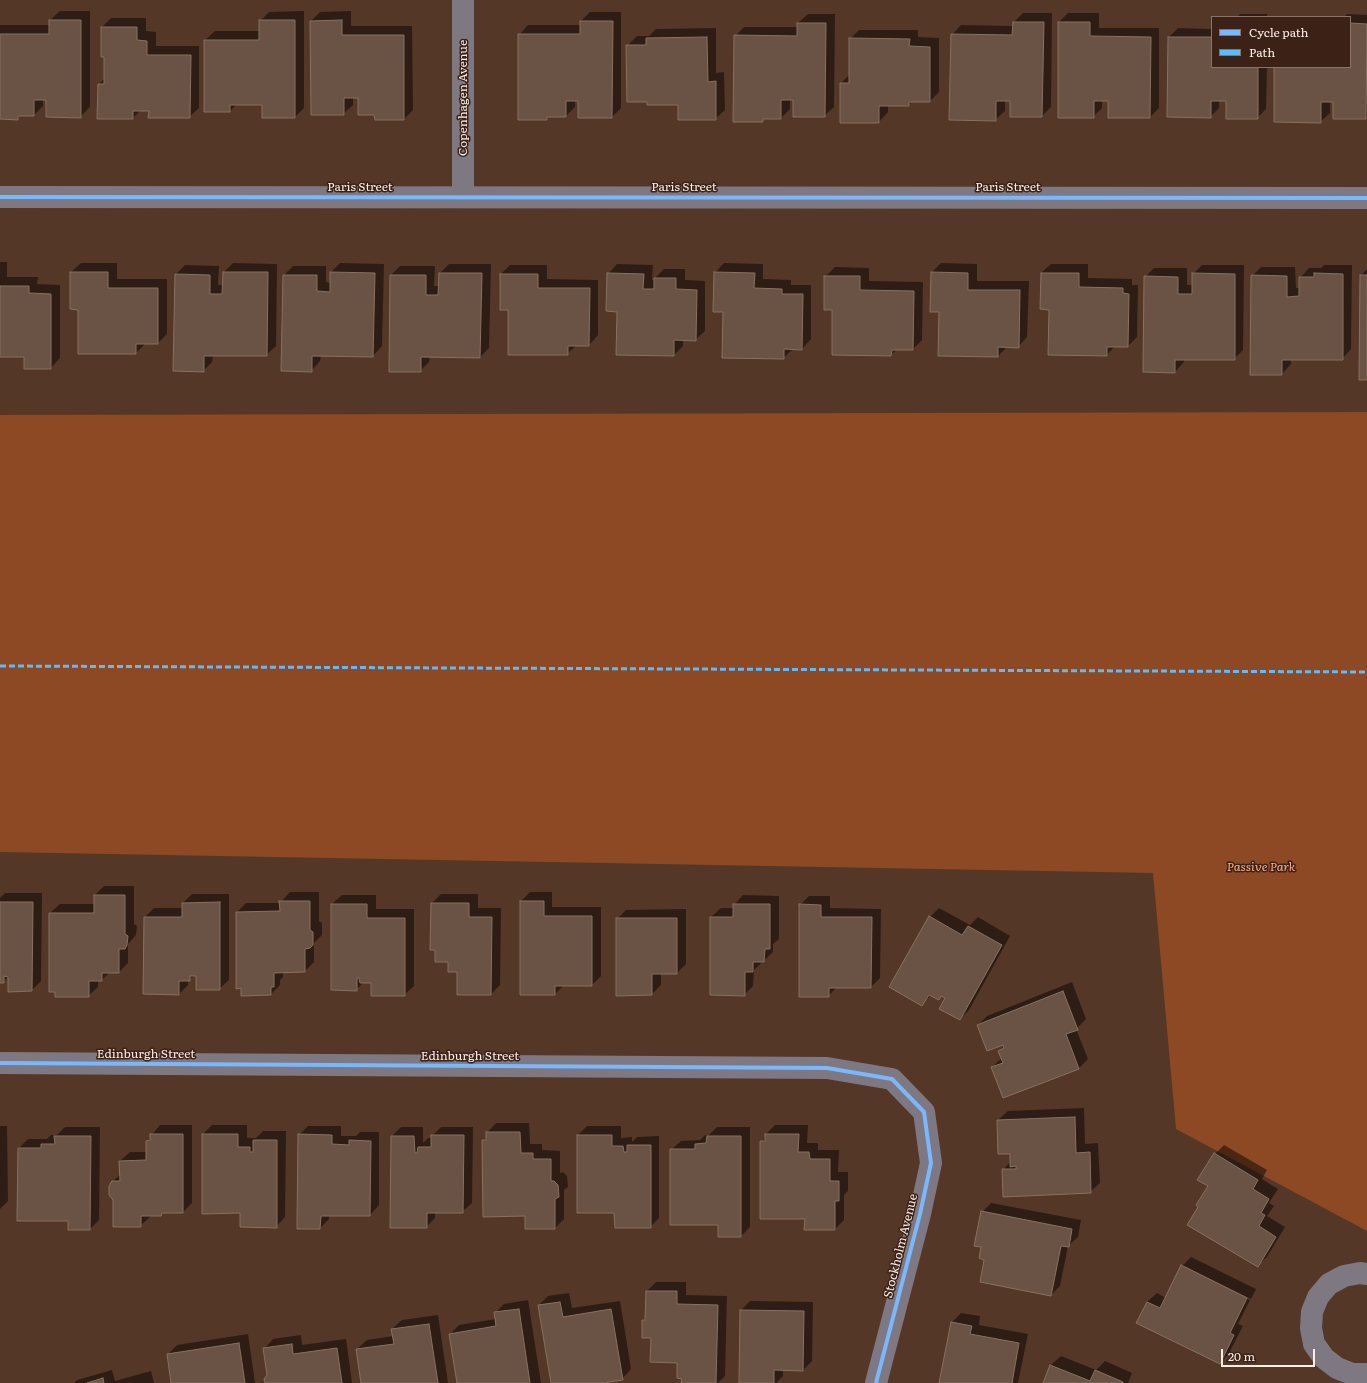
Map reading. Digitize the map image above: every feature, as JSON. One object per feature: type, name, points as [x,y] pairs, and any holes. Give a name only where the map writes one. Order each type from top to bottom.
[{"type":"street","name":"Copenhagen Avenue","points":[[463,0],[464,197]]},
{"type":"street","name":"Paris Street","points":[[0,197],[1367,198]]},
{"type":"street","name":"Edinburgh Street","points":[[0,1063],[827,1068],[892,1079],[924,1112]]},
{"type":"street","name":"Stockholm Avenue","points":[[876,1383],[920,1214],[931,1163],[924,1112]]},
{"type":"street","points":[[1355,1377],[1337,1368],[1324,1358],[1314,1344],[1311,1328],[1312,1312],[1318,1297],[1329,1284],[1344,1276],[1360,1273],[1367,1274]]},
{"type":"green space","name":"Passive Park","points":[[1367,412],[1367,1231],[1176,1129],[1153,873],[0,852],[0,415]]},
{"type":"building","points":[[49,20],[81,20],[81,118],[46,117],[46,100],[34,100],[34,116],[18,116],[18,120],[0,119],[0,34],[49,34]]},
{"type":"building","points":[[259,20],[295,20],[295,118],[262,118],[262,105],[230,105],[230,112],[204,112],[204,40],[259,40]]},
{"type":"building","points":[[342,20],[342,35],[404,35],[404,120],[375,120],[374,115],[358,115],[358,98],[344,98],[344,115],[311,115],[310,21]]},
{"type":"building","points":[[580,21],[613,21],[612,118],[578,118],[578,101],[566,101],[566,117],[547,117],[547,120],[518,120],[518,34],[580,34]]},
{"type":"building","points":[[1013,22],[1044,22],[1042,117],[1010,117],[1010,101],[996,101],[996,121],[949,120],[951,34],[1012,35]]},
{"type":"building","points":[[1058,22],[1090,22],[1090,36],[1151,37],[1150,118],[1108,118],[1108,101],[1094,101],[1094,118],[1058,118]]},
{"type":"building","points":[[797,23],[826,23],[825,117],[793,117],[793,100],[781,100],[781,119],[763,119],[763,122],[733,122],[734,35],[797,36]]},
{"type":"building","points":[[1351,23],[1367,24],[1366,119],[1333,119],[1333,102],[1321,102],[1321,123],[1274,122],[1274,68],[1351,68]]},
{"type":"building","points":[[101,27],[137,27],[137,40],[147,41],[147,55],[191,55],[190,118],[148,118],[149,111],[133,111],[133,119],[97,119],[98,84],[104,84],[104,57],[101,57]]},
{"type":"building","points":[[707,37],[708,82],[716,81],[716,120],[678,120],[678,105],[647,105],[647,102],[627,102],[626,45],[646,45],[646,38]]},
{"type":"building","points":[[1168,37],[1211,37],[1211,68],[1258,68],[1258,119],[1226,119],[1226,101],[1211,101],[1211,118],[1167,117]]},
{"type":"building","points":[[849,38],[910,39],[909,46],[930,47],[930,102],[909,102],[909,106],[879,106],[879,123],[840,123],[840,83],[849,83]]},
{"type":"building","points":[[70,272],[108,272],[108,288],[158,288],[158,344],[136,344],[136,354],[78,354],[78,310],[70,309]]},
{"type":"building","points":[[223,272],[268,272],[267,356],[204,356],[204,372],[173,371],[175,274],[210,275],[210,294],[222,294]]},
{"type":"building","points":[[330,272],[375,273],[373,357],[312,356],[312,372],[281,371],[283,275],[317,275],[317,291],[330,292]]},
{"type":"building","points":[[714,272],[755,273],[754,288],[782,289],[782,294],[803,294],[802,350],[784,349],[784,359],[722,358],[723,312],[713,312]]},
{"type":"building","points":[[931,272],[968,273],[968,290],[1020,290],[1019,348],[998,347],[998,357],[938,356],[939,312],[930,312]]},
{"type":"building","points":[[439,273],[482,273],[480,358],[421,357],[421,372],[389,372],[390,275],[426,275],[426,295],[438,295]]},
{"type":"building","points":[[607,273],[644,274],[643,289],[654,289],[654,278],[676,278],[676,289],[697,290],[696,341],[674,340],[674,356],[616,355],[617,312],[606,311]]},
{"type":"building","points":[[1041,273],[1079,273],[1079,287],[1123,288],[1123,293],[1129,294],[1128,347],[1107,347],[1107,356],[1048,355],[1049,310],[1040,309]]},
{"type":"building","points":[[1192,273],[1235,274],[1235,360],[1175,360],[1175,373],[1143,372],[1144,276],[1178,277],[1178,294],[1192,294]]},
{"type":"building","points":[[1314,273],[1343,274],[1343,360],[1282,360],[1282,375],[1250,375],[1251,275],[1287,276],[1287,297],[1299,296],[1299,277],[1314,277]]},
{"type":"building","points":[[500,274],[538,274],[538,288],[590,288],[589,346],[568,346],[568,355],[508,355],[508,310],[500,310]]},
{"type":"building","points":[[1360,275],[1367,275],[1367,380],[1359,380]]},
{"type":"building","points":[[824,276],[860,276],[860,290],[914,291],[913,350],[892,350],[891,356],[832,355],[832,310],[824,310]]},
{"type":"building","points":[[0,286],[29,286],[29,293],[51,294],[51,369],[24,369],[24,357],[0,357]]},
{"type":"building","points":[[94,895],[125,895],[125,934],[128,936],[125,949],[119,949],[119,973],[102,973],[102,981],[89,981],[89,997],[55,997],[55,992],[49,992],[49,913],[94,913]]},
{"type":"building","points":[[279,901],[310,901],[310,930],[313,932],[313,945],[310,948],[305,949],[305,972],[274,973],[274,987],[271,987],[271,995],[241,996],[241,988],[236,989],[236,912],[280,911]]},
{"type":"building","points":[[520,901],[544,901],[544,916],[592,916],[592,986],[555,986],[555,995],[520,995]]},
{"type":"building","points":[[0,902],[33,902],[32,991],[8,992],[8,977],[4,976],[4,983],[0,983]]},
{"type":"building","points":[[220,902],[220,990],[196,990],[196,976],[190,976],[190,981],[179,981],[179,995],[143,994],[144,917],[182,917],[182,903]]},
{"type":"building","points":[[431,903],[469,903],[469,917],[492,917],[491,995],[457,995],[457,972],[448,972],[448,962],[435,962],[435,950],[430,950]]},
{"type":"building","points":[[331,904],[367,904],[367,918],[405,918],[405,996],[371,996],[371,983],[360,983],[359,978],[357,978],[357,991],[331,990]]},
{"type":"building","points":[[733,904],[770,904],[770,949],[765,949],[764,962],[753,962],[753,972],[745,972],[745,996],[710,995],[710,917],[733,917]]},
{"type":"building","points":[[799,904],[821,905],[821,917],[872,917],[871,988],[829,988],[829,997],[799,997]]},
{"type":"building","points":[[929,916],[962,935],[968,926],[1002,945],[960,1020],[939,1009],[945,998],[941,996],[939,1000],[929,995],[922,1006],[889,987]]},
{"type":"building","points":[[616,918],[677,918],[677,974],[652,974],[652,995],[616,996]]},
{"type":"building","points":[[1063,991],[1078,1030],[1066,1034],[1079,1069],[1003,1098],[991,1067],[1003,1063],[998,1051],[1004,1048],[1003,1045],[987,1051],[977,1025]]},
{"type":"building","points":[[1075,1117],[1076,1153],[1090,1152],[1091,1193],[1003,1197],[1002,1169],[1016,1169],[1016,1166],[1010,1167],[1010,1154],[998,1154],[997,1120]]},
{"type":"building","points":[[486,1132],[520,1132],[521,1153],[533,1153],[533,1159],[551,1159],[551,1181],[554,1181],[558,1185],[559,1197],[555,1199],[555,1229],[525,1229],[525,1216],[483,1217],[482,1140],[486,1140]]},
{"type":"building","points":[[150,1134],[183,1134],[183,1213],[162,1213],[161,1216],[141,1216],[141,1227],[113,1227],[113,1200],[109,1195],[109,1186],[112,1181],[120,1181],[119,1161],[146,1160],[146,1141],[150,1140]]},
{"type":"building","points":[[202,1134],[238,1134],[238,1147],[250,1147],[250,1152],[253,1152],[253,1140],[277,1140],[277,1228],[240,1227],[240,1213],[202,1214]]},
{"type":"building","points":[[298,1134],[332,1135],[332,1144],[349,1145],[349,1140],[371,1141],[370,1216],[321,1216],[320,1229],[297,1229]]},
{"type":"building","points":[[765,1134],[799,1134],[798,1152],[809,1152],[810,1159],[830,1159],[830,1181],[839,1181],[839,1201],[835,1201],[835,1230],[804,1230],[805,1219],[760,1219],[760,1141],[765,1141]]},
{"type":"building","points":[[431,1135],[464,1135],[463,1213],[427,1213],[427,1228],[390,1228],[391,1136],[414,1136],[415,1153],[417,1153],[418,1147],[431,1147]]},
{"type":"building","points":[[577,1135],[612,1135],[612,1146],[623,1146],[624,1152],[627,1152],[627,1145],[651,1145],[651,1228],[615,1228],[614,1213],[577,1213]]},
{"type":"building","points":[[54,1136],[91,1136],[90,1230],[68,1230],[68,1221],[17,1221],[18,1148],[41,1148],[41,1144],[55,1144]]},
{"type":"building","points":[[707,1136],[741,1136],[741,1237],[718,1237],[718,1225],[670,1225],[670,1149],[695,1149],[695,1144],[706,1143]]},
{"type":"building","points":[[1214,1153],[1258,1180],[1253,1189],[1269,1199],[1261,1213],[1265,1215],[1259,1226],[1276,1237],[1258,1267],[1187,1225],[1198,1207],[1196,1205],[1208,1186],[1197,1180]]},
{"type":"building","points":[[981,1211],[1072,1229],[1069,1247],[1061,1246],[1051,1296],[980,1282],[984,1260],[979,1258],[981,1247],[974,1246]]},
{"type":"building","points":[[1181,1265],[1247,1298],[1230,1333],[1234,1335],[1220,1364],[1136,1323],[1147,1302],[1160,1308]]},
{"type":"building","points":[[646,1291],[677,1291],[677,1304],[718,1305],[716,1383],[681,1383],[682,1379],[677,1378],[677,1363],[650,1362],[651,1338],[642,1338],[642,1320],[645,1320]]},
{"type":"building","points":[[560,1302],[563,1317],[611,1309],[623,1380],[602,1383],[551,1383],[538,1305]]},
{"type":"building","points":[[519,1309],[530,1383],[457,1383],[449,1334],[496,1326],[494,1312]]},
{"type":"building","points":[[740,1310],[804,1311],[803,1371],[774,1370],[774,1383],[739,1383]]},
{"type":"building","points":[[951,1322],[972,1326],[970,1334],[1019,1343],[1012,1383],[939,1383]]},
{"type":"building","points":[[429,1324],[438,1383],[361,1383],[356,1349],[394,1344],[391,1329]]},
{"type":"building","points":[[239,1343],[245,1383],[171,1383],[167,1354]]},
{"type":"building","points":[[292,1344],[293,1354],[337,1348],[342,1383],[265,1383],[264,1379],[267,1375],[263,1348]]},
{"type":"building","points":[[1050,1365],[1090,1381],[1095,1370],[1123,1383],[1043,1383]]},
{"type":"building","points":[[103,1378],[104,1383],[87,1383]]},
{"type":"marked path","points":[[0,666],[1367,672]]},
{"type":"cycle path","points":[[0,197],[1367,198]]},
{"type":"cycle path","points":[[0,1063],[827,1068],[892,1079],[924,1112],[931,1163],[920,1214],[876,1383]]}]
